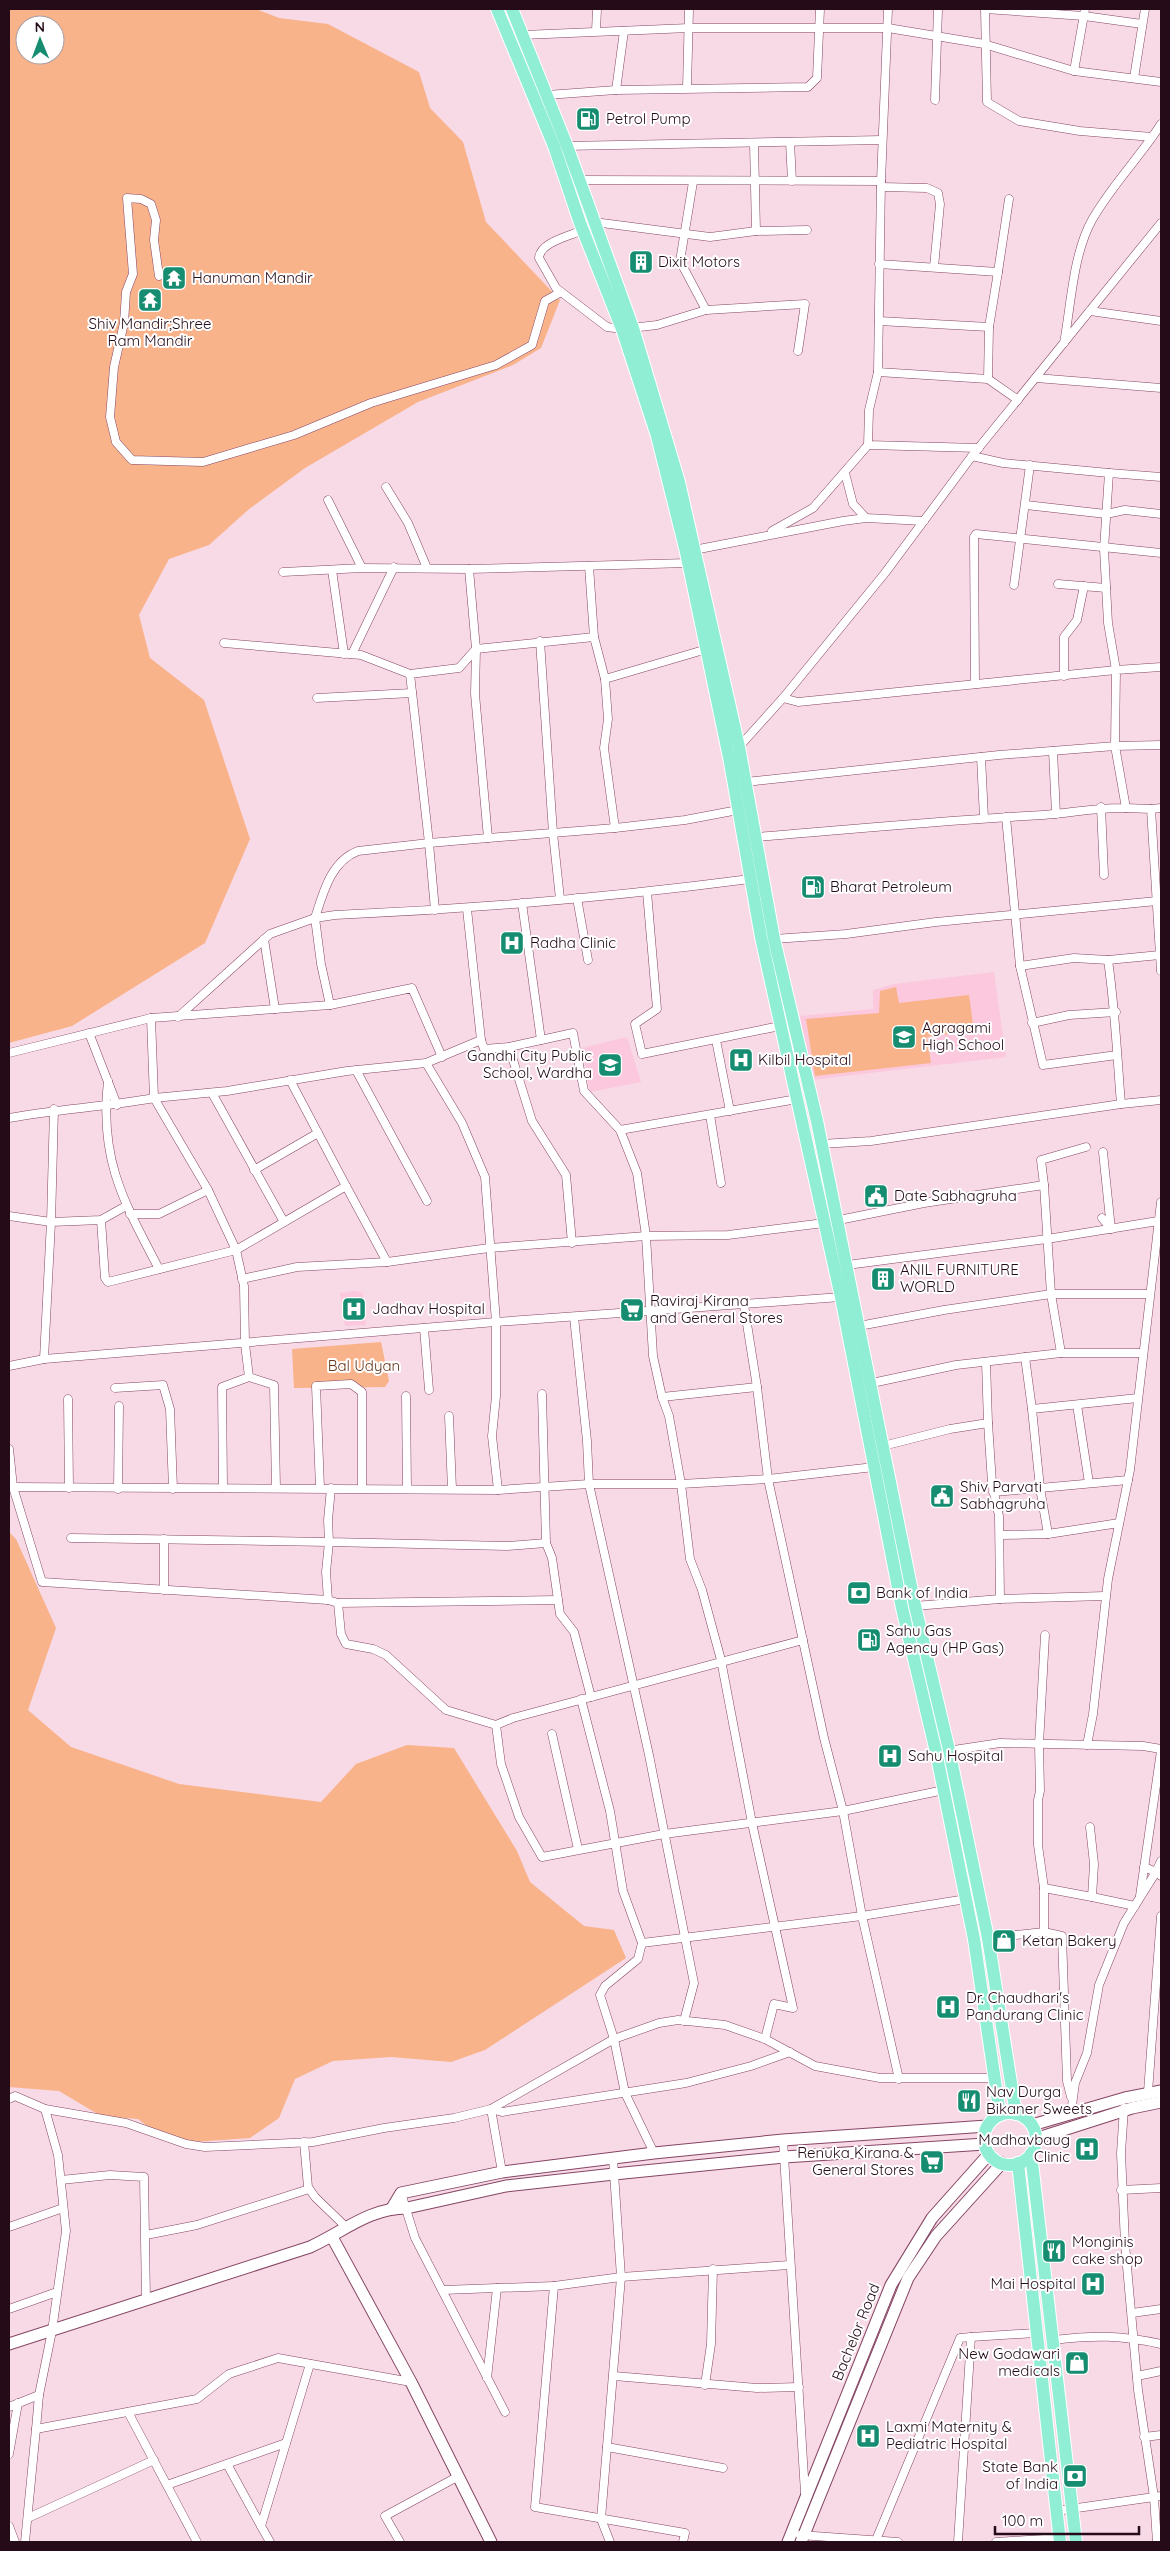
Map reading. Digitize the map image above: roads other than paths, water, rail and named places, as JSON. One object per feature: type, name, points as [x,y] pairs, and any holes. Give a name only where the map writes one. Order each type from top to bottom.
[{"type":"main road","points":[[497,9],[560,146],[578,180],[594,222],[677,476],[739,747],[757,837],[774,939],[821,1144],[872,1382],[915,1606],[949,1750],[988,1938],[1016,2114]]},
{"type":"main road","points":[[512,9],[547,95],[583,230],[628,328],[688,564],[729,757],[750,879],[780,1026],[841,1297],[902,1608],[936,1752],[966,1899],[996,2078],[1000,2115]]},
{"type":"main road","points":[[1031,2154],[1018,2163],[1002,2163],[987,2149],[987,2126],[1000,2115],[1016,2114],[1027,2119],[1032,2126],[1036,2139],[1031,2154],[1076,2542]]},
{"type":"main road","points":[[1018,2163],[1060,2540]]},
{"type":"street","points":[[596,31],[597,9]]},
{"type":"street","points":[[688,88],[689,9]]},
{"type":"street","points":[[547,95],[616,90],[808,87],[817,78],[820,9]]},
{"type":"street","points":[[765,535],[814,508],[868,445],[870,410],[878,372],[882,140],[888,9]]},
{"type":"street","points":[[935,100],[938,9]]},
{"type":"street","points":[[1142,24],[1084,12],[985,9],[987,102],[1019,121],[1080,131],[1152,137]]},
{"type":"street","points":[[1134,78],[1145,9]]},
{"type":"street","points":[[1074,71],[1084,12]]},
{"type":"street","points":[[523,36],[689,28],[888,28],[986,44],[1074,71],[1161,82]]},
{"type":"street","points":[[616,90],[624,30]]},
{"type":"street","points":[[1064,344],[1078,261],[1085,235],[1099,209],[1161,124]]},
{"type":"street","points":[[560,146],[882,140]]},
{"type":"street","points":[[790,142],[792,181]]},
{"type":"street","points":[[754,143],[756,232]]},
{"type":"street","points":[[578,180],[693,182],[755,179],[881,184],[927,188],[938,193],[940,204],[934,266]]},
{"type":"street","points":[[693,182],[680,261],[706,310]]},
{"type":"street","points":[[159,276],[154,240],[156,220],[150,204],[141,199],[127,198],[133,274],[126,292],[124,323],[114,367],[110,417],[116,442],[132,460],[203,462],[294,435],[371,403],[496,366],[532,345],[545,301],[561,292]]},
{"type":"street","points":[[988,378],[989,327],[1009,199]]},
{"type":"street","points":[[594,222],[710,237],[756,232],[807,230]]},
{"type":"street","points":[[729,757],[783,698],[924,521],[972,456],[1161,223]]},
{"type":"street","points":[[583,230],[544,247],[539,252],[539,258],[551,283],[606,327],[628,328],[657,324],[706,310],[805,304],[798,351]]},
{"type":"street","points":[[879,264],[934,266],[998,272]]},
{"type":"street","points":[[1090,311],[1161,320]]},
{"type":"street","points":[[878,321],[989,327]]},
{"type":"street","points":[[878,372],[988,378],[1018,400]]},
{"type":"street","points":[[1036,378],[1161,388]]},
{"type":"street","points":[[868,445],[979,448]]},
{"type":"street","points":[[972,456],[1003,463],[1161,477]]},
{"type":"street","points":[[1014,585],[1022,538],[1030,465]]},
{"type":"street","points":[[845,473],[852,504],[866,518]]},
{"type":"street","points":[[1109,473],[1104,545],[1108,623],[1116,670],[1114,746],[1126,808]]},
{"type":"street","points":[[386,487],[408,523],[427,568]]},
{"type":"street","points":[[328,500],[362,568]]},
{"type":"street","points":[[1026,505],[1106,514],[1125,510],[1161,514]]},
{"type":"street","points":[[694,550],[765,535],[866,518],[924,521]]},
{"type":"street","points":[[975,684],[974,537],[979,533],[1104,545],[1161,553]]},
{"type":"street","points":[[283,572],[362,568],[469,569],[688,564]]},
{"type":"street","points":[[589,566],[594,637],[605,680],[608,719],[604,748],[615,828]]},
{"type":"street","points":[[348,654],[394,568]]},
{"type":"street","points":[[469,569],[476,649],[476,694],[488,838]]},
{"type":"street","points":[[332,570],[348,654]]},
{"type":"street","points":[[1058,584],[1106,588]]},
{"type":"street","points":[[1064,676],[1064,637],[1077,620],[1084,586]]},
{"type":"street","points":[[224,643],[361,655],[410,674],[459,668],[476,649],[594,637]]},
{"type":"street","points":[[540,642],[553,833],[560,899]]},
{"type":"street","points":[[605,680],[707,649]]},
{"type":"street","points":[[783,698],[798,702],[1161,667]]},
{"type":"street","points":[[410,674],[435,910]]},
{"type":"street","points":[[316,698],[412,693]]},
{"type":"street","points":[[746,782],[981,757],[1114,746],[1161,745]]},
{"type":"street","points":[[1053,751],[1056,814]]},
{"type":"street","points":[[981,757],[984,818]]},
{"type":"street","points":[[1101,807],[1104,875]]},
{"type":"street","points":[[757,837],[984,818],[1056,814],[1101,807],[1161,808]]},
{"type":"street","points":[[1151,809],[1161,971]]},
{"type":"street","points":[[330,1005],[314,918],[328,881],[343,860],[350,854],[358,851],[429,843],[615,828],[685,820],[738,810]]},
{"type":"street","points":[[1006,817],[1020,966],[1043,1065],[1117,1055]]},
{"type":"street","points":[[178,1017],[264,939],[277,930],[314,918],[335,915],[466,909],[647,892],[750,879]]},
{"type":"street","points":[[647,892],[658,1009],[635,1024],[642,1054],[780,1026]]},
{"type":"street","points":[[577,898],[588,960]]},
{"type":"street","points":[[774,939],[846,934],[1014,913],[1157,901]]},
{"type":"street","points":[[522,903],[541,1040]]},
{"type":"street","points":[[466,909],[481,1040],[484,1049],[510,1047],[573,1033],[584,1091],[620,1130],[637,1173],[646,1236],[653,1356],[662,1396],[669,1416],[681,1484],[690,1559],[702,1590],[721,1660],[752,1823],[793,2008],[774,2004],[765,2039]]},
{"type":"street","points":[[264,939],[274,1009]]},
{"type":"street","points":[[1020,966],[1074,958],[1108,960],[1160,955]]},
{"type":"street","points":[[1108,960],[1116,1012],[1121,1104]]},
{"type":"street","points":[[9,1053],[151,1018],[330,1005],[412,988],[442,1056]]},
{"type":"street","points":[[1032,1024],[1069,1015],[1116,1012]]},
{"type":"street","points":[[151,1018],[154,1098],[208,1190],[236,1250],[242,1278],[245,1344],[249,1376]]},
{"type":"street","points":[[89,1033],[117,1105]]},
{"type":"street","points":[[9,1118],[54,1109],[105,1107],[154,1098],[212,1093],[356,1070],[426,1063],[481,1040]]},
{"type":"street","points":[[716,1040],[730,1111]]},
{"type":"street","points":[[510,1047],[532,1121],[560,1161],[566,1175],[572,1243]]},
{"type":"street","points":[[426,1063],[462,1123],[484,1177],[496,1322],[496,1396],[492,1436],[498,1490]]},
{"type":"street","points":[[356,1070],[427,1202]]},
{"type":"street","points":[[290,1080],[387,1262]]},
{"type":"street","points":[[108,1081],[105,1107],[110,1163],[126,1206],[159,1270]]},
{"type":"street","points":[[212,1093],[284,1222]]},
{"type":"street","points":[[620,1130],[797,1099]]},
{"type":"street","points":[[821,1144],[871,1141],[1121,1104],[1161,1100]]},
{"type":"street","points":[[44,1359],[52,1222],[54,1109]]},
{"type":"street","points":[[710,1115],[721,1183]]},
{"type":"street","points":[[254,1170],[318,1133]]},
{"type":"street","points":[[1060,1353],[1051,1294],[1042,1160],[1086,1147]]},
{"type":"street","points":[[1103,1152],[1112,1229]]},
{"type":"street","points":[[242,1278],[297,1267],[387,1262],[489,1248],[646,1236],[728,1235],[824,1223],[924,1203],[1044,1185]]},
{"type":"street","points":[[100,1220],[106,1281],[109,1283],[236,1250],[346,1186]]},
{"type":"street","points":[[130,1214],[159,1214],[208,1190]]},
{"type":"street","points":[[1087,1745],[1093,1714],[1105,1596],[1128,1480],[1161,1202]]},
{"type":"street","points":[[9,1216],[52,1222],[100,1220],[126,1206]]},
{"type":"street","points":[[1102,1218],[1112,1229]]},
{"type":"street","points":[[846,1265],[1047,1239],[1158,1221]]},
{"type":"street","points":[[859,1326],[944,1310],[1051,1294],[1149,1294]]},
{"type":"street","points":[[9,1366],[44,1359],[496,1322],[841,1297]]},
{"type":"street","points":[[744,1305],[757,1387],[768,1479],[824,1738],[843,1811],[862,1916],[899,2079]]},
{"type":"street","points":[[574,1317],[587,1441],[589,1484],[687,1936],[694,1983],[684,2020]]},
{"type":"street","points":[[424,1328],[429,1390]]},
{"type":"street","points":[[872,1382],[986,1362],[1060,1353],[1143,1353]]},
{"type":"street","points":[[1025,1357],[1040,1488],[1048,1534]]},
{"type":"street","points":[[986,1362],[993,1492],[999,1516],[1000,1599]]},
{"type":"street","points":[[223,1488],[222,1387],[249,1376],[274,1385],[276,1488]]},
{"type":"street","points":[[320,1488],[316,1386],[351,1384],[362,1392],[362,1488]]},
{"type":"street","points":[[115,1388],[163,1385],[170,1409],[172,1488]]},
{"type":"street","points":[[662,1396],[757,1387]]},
{"type":"street","points":[[542,1394],[546,1487],[546,1543],[552,1558],[560,1614],[574,1632],[590,1697]]},
{"type":"street","points":[[406,1396],[407,1489]]},
{"type":"street","points":[[1032,1409],[1138,1398]]},
{"type":"street","points":[[68,1399],[70,1488]]},
{"type":"street","points":[[1077,1405],[1089,1483]]},
{"type":"street","points":[[118,1489],[119,1406]]},
{"type":"street","points":[[449,1416],[452,1489]]},
{"type":"street","points":[[870,1449],[950,1429],[988,1423]]},
{"type":"street","points":[[9,1449],[14,1487],[42,1582],[328,1600],[338,1603],[558,1600]]},
{"type":"street","points":[[14,1487],[498,1490],[589,1484],[681,1484],[768,1479],[874,1467]]},
{"type":"street","points":[[993,1492],[1128,1480]]},
{"type":"street","points":[[328,1600],[326,1572],[331,1488]]},
{"type":"street","points":[[1000,1535],[1048,1534],[1119,1523]]},
{"type":"street","points":[[71,1538],[507,1546],[546,1543]]},
{"type":"street","points":[[164,1539],[164,1590]]},
{"type":"street","points":[[915,1606],[1000,1599],[1105,1596]]},
{"type":"street","points":[[338,1603],[341,1634],[346,1644],[373,1649],[386,1655],[446,1710],[464,1717],[496,1725],[721,1660],[803,1640]]},
{"type":"street","points":[[1044,1932],[1044,1888],[1038,1845],[1039,1744],[1045,1635]]},
{"type":"street","points":[[581,1699],[610,1811],[623,1891],[642,1943],[638,1959],[606,1986],[600,1995],[614,2039],[625,2093],[654,2153]]},
{"type":"street","points":[[496,1725],[501,1764],[507,1782],[520,1817],[542,1858],[578,1849],[664,1834],[843,1811],[944,1790]]},
{"type":"street","points":[[552,1734],[578,1849]]},
{"type":"street","points":[[936,1752],[1000,1743],[1087,1745],[1161,1750],[1137,1903]]},
{"type":"street","points":[[1090,1827],[1094,1864],[1092,1898]]},
{"type":"street","points":[[1071,2113],[1075,2083],[1087,2053],[1099,1985],[1124,1923],[1159,1874],[1161,1861]]},
{"type":"street","points":[[1144,1867],[1159,1874]]},
{"type":"street","points":[[1044,1888],[1092,1898],[1137,1903]]},
{"type":"street","points":[[642,1943],[862,1916],[966,1899]]},
{"type":"street","points":[[1148,2092],[1159,1994],[1161,1916]]},
{"type":"street","points":[[988,1938],[1044,1932],[1062,1936],[1067,2081],[1073,2101]]},
{"type":"street","points":[[9,2099],[15,2096],[45,2109],[126,2123],[197,2146],[304,2142],[454,2118],[491,2110],[614,2039],[659,2023],[684,2020],[725,2025],[765,2039],[815,2066],[880,2078],[996,2078]]},
{"type":"street","points":[[491,2110],[502,2112],[686,2083],[752,2066],[790,2052]]},
{"type":"street","points":[[1032,2126],[1125,2098],[1161,2091]]},
{"type":"street","points":[[1125,2098],[1122,2190],[1136,2376],[1144,2438],[1158,2496],[1157,2542]]},
{"type":"street","points":[[1036,2139],[1124,2111],[1161,2102]]},
{"type":"street","points":[[25,2542],[39,2395],[52,2331],[66,2231],[58,2155],[45,2109]]},
{"type":"street","points":[[491,2110],[502,2172]]},
{"type":"street","points":[[392,2208],[401,2193],[502,2172],[654,2153],[783,2140],[987,2126]]},
{"type":"street","points":[[783,2140],[789,2265],[806,2496]]},
{"type":"street","points":[[304,2142],[309,2189],[346,2227]]},
{"type":"street","points":[[9,2344],[310,2248],[332,2237],[363,2217],[392,2208],[407,2208],[506,2186],[784,2157],[987,2149]]},
{"type":"street","name":"Bachelor Road","points":[[789,2538],[891,2285],[932,2218],[987,2149]]},
{"type":"street","points":[[610,2542],[601,2520],[621,2277],[613,2158]]},
{"type":"street","name":"Bachelor Road","points":[[803,2538],[908,2278],[936,2236],[1002,2163]]},
{"type":"street","points":[[61,2180],[110,2175],[144,2177],[146,2300]]},
{"type":"street","points":[[1122,2190],[1161,2188]]},
{"type":"street","points":[[146,2235],[197,2225],[309,2189]]},
{"type":"street","points":[[401,2193],[415,2238],[505,2412]]},
{"type":"street","points":[[9,2227],[64,2208]]},
{"type":"street","points":[[332,2237],[411,2382],[457,2477],[492,2542]]},
{"type":"street","points":[[443,2290],[554,2286],[621,2277],[789,2265]]},
{"type":"street","points":[[705,2384],[711,2344],[713,2269]]},
{"type":"street","points":[[554,2286],[535,2507],[684,2533],[683,2542]]},
{"type":"street","points":[[487,2379],[497,2288]]},
{"type":"street","points":[[9,2309],[57,2292]]},
{"type":"street","points":[[1132,2313],[1161,2309]]},
{"type":"street","points":[[876,2540],[960,2338],[1036,2333]]},
{"type":"street","points":[[1053,2340],[1093,2335],[1134,2338],[1161,2344]]},
{"type":"street","points":[[958,2542],[971,2337]]},
{"type":"street","points":[[36,2429],[197,2399],[229,2374],[278,2358],[411,2382]]},
{"type":"street","points":[[261,2526],[310,2364]]},
{"type":"street","points":[[1136,2376],[1161,2371]]},
{"type":"street","points":[[614,2376],[757,2388],[799,2387]]},
{"type":"street","points":[[9,2407],[39,2395]]},
{"type":"street","points":[[9,2454],[18,2403]]},
{"type":"street","points":[[128,2412],[197,2542]]},
{"type":"street","points":[[1144,2438],[1161,2435]]},
{"type":"street","points":[[167,2485],[286,2443]]},
{"type":"street","points":[[607,2447],[724,2468]]},
{"type":"street","points":[[28,2518],[154,2460]]},
{"type":"street","points":[[227,2464],[270,2542]]},
{"type":"street","points":[[400,2542],[385,2516],[457,2477]]},
{"type":"street","points":[[1056,2511],[1158,2496]]},
{"type":"street","points":[[9,2526],[15,2542]]},
{"type":"street","points":[[789,2538],[898,2542]]},
{"type":"street","points":[[996,2542],[1060,2540]]},
{"type":"place","name":"Petrol Pump","points":[[588,119]]},
{"type":"place","name":"Dixit Motors","points":[[641,262]]},
{"type":"place","name":"Hanuman Mandir","points":[[174,278]]},
{"type":"place","name":"Shiv Mandir;Shree Ram Mandir","points":[[150,300]]},
{"type":"place","name":"Bharat Petroleum","points":[[813,887]]},
{"type":"place","name":"Radha Clinic","points":[[512,943]]},
{"type":"place","name":"Agragami High School","points":[[904,1037]]},
{"type":"place","name":"Kilbil Hospital","points":[[741,1060]]},
{"type":"place","name":"Gandhi City Public School, Wardha","points":[[610,1065]]},
{"type":"place","name":"Date Sabhagruha","points":[[876,1196]]},
{"type":"place","name":"ANIL FURNITURE WORLD","points":[[883,1279]]},
{"type":"place","name":"Jadhav Hospital","points":[[354,1309]]},
{"type":"place","name":"Raviraj Kirana and General Stores","points":[[632,1310]]},
{"type":"place","name":"Shiv Parvati Sabhagruha","points":[[942,1496]]},
{"type":"place","name":"Bank of India","points":[[859,1593]]},
{"type":"place","name":"Sahu Gas Agency (HP Gas)","points":[[869,1640]]},
{"type":"place","name":"Sahu Hospital","points":[[890,1756]]},
{"type":"place","name":"Ketan Bakery","points":[[1004,1941]]},
{"type":"place","name":"Dr. Chaudhari's Pandurang Clinic","points":[[948,2007]]},
{"type":"place","name":"Nav Durga Bikaner Sweets","points":[[969,2101]]},
{"type":"place","name":"Madhavbaug Clinic","points":[[1087,2149]]},
{"type":"place","name":"Renuka Kirana & General Stores","points":[[932,2162]]},
{"type":"place","name":"Monginis cake shop","points":[[1054,2251]]},
{"type":"place","name":"Mai Hospital","points":[[1093,2284]]},
{"type":"place","name":"New Godawari medicals","points":[[1077,2363]]},
{"type":"place","name":"Laxmi Maternity & Pediatric Hospital","points":[[868,2436]]},
{"type":"place","name":"State Bank of India","points":[[1075,2476]]},
{"type":"park label","name":"Bal Udyan","points":[[364,1366]]}]
